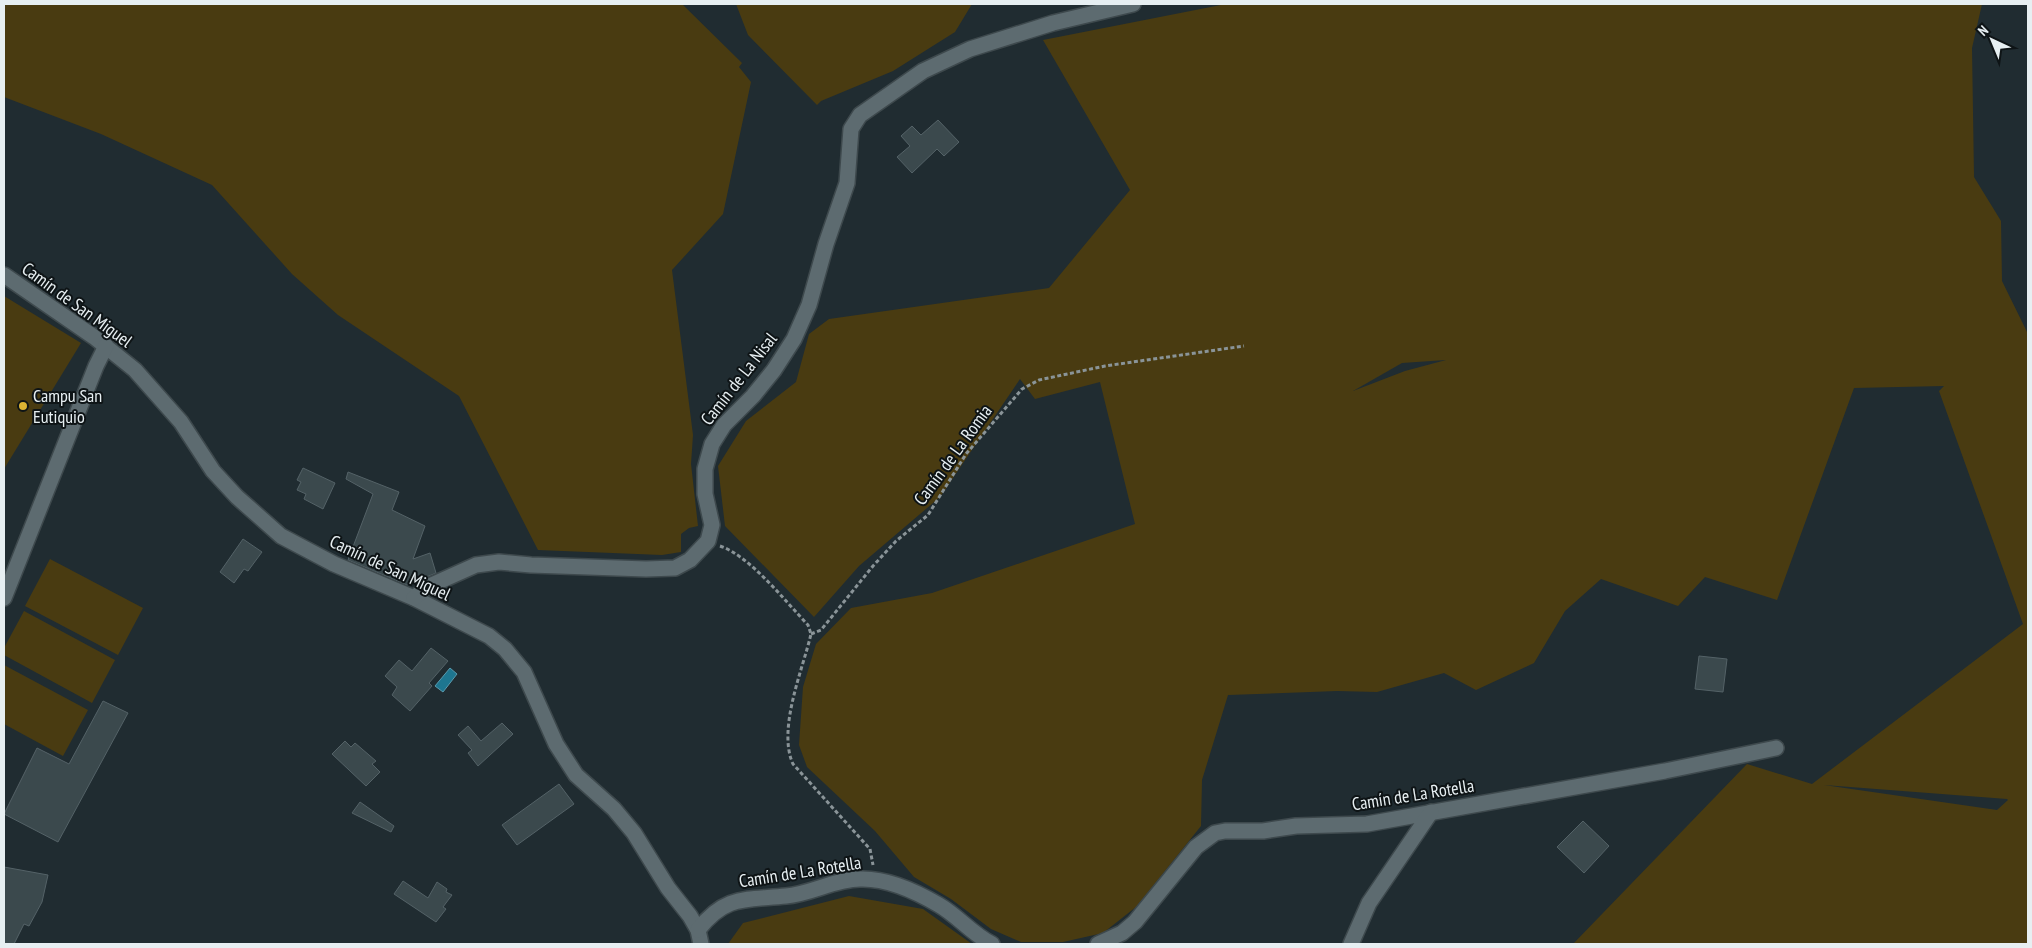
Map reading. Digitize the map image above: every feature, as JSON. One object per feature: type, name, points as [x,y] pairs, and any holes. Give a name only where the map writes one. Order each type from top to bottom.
[{"type":"street","name":"Camín de La Nisal","points":[[708,542],[712,525],[705,494],[705,469],[712,444],[724,424],[753,396],[774,370],[794,339],[809,305],[826,244],[848,183],[851,129],[860,115],[922,71],[970,49],[1053,23],[1134,4]]},
{"type":"street","name":"Camín de San Miguel","points":[[4,275],[106,346],[135,370],[181,422],[213,471],[237,498],[281,536],[334,564],[414,598],[489,636],[515,660],[524,672],[556,744],[576,775],[614,809],[634,833],[668,888],[690,916],[699,937]]},
{"type":"street","points":[[4,598],[96,366],[106,346]]},
{"type":"street","points":[[414,598],[427,588],[476,565],[499,562],[531,565],[674,568],[690,560],[708,542]]},
{"type":"street","name":"Camín de La Rotella","points":[[1098,944],[1122,933],[1135,922],[1196,847],[1215,833],[1226,830],[1263,831],[1296,826],[1367,824],[1665,771],[1776,748]]},
{"type":"street","points":[[1351,944],[1369,903],[1431,812]]},
{"type":"street","name":"Camín de La Rotella","points":[[699,937],[714,913],[728,903],[744,899],[789,896],[860,879],[896,885],[940,906],[992,944]]},
{"type":"path","name":"Camín de La Romia","points":[[810,634],[821,630],[896,541],[928,515],[966,454],[1022,389],[1039,380],[1105,366],[1244,346]]},
{"type":"path","points":[[708,542],[727,548],[758,572],[808,625],[810,634],[794,695],[788,741],[789,755],[793,764],[870,849],[876,881]]},
{"type":"shaded area","points":[[4,4],[682,4],[742,63],[739,67],[751,82],[723,214],[672,270],[693,435],[691,464],[698,526],[689,528],[681,534],[681,552],[662,555],[538,550],[459,396],[338,315],[292,274],[212,185],[101,134],[4,97]]},
{"type":"shaded area","points":[[736,4],[972,4],[955,32],[893,71],[821,101],[817,105],[748,35]]},
{"type":"shaded area","points":[[1226,4],[1982,4],[1972,48],[1974,177],[2001,221],[2002,281],[2028,334],[2028,944],[1573,944],[1747,764],[1812,784],[2023,624],[1939,391],[1944,386],[1854,388],[1777,600],[1705,577],[1678,606],[1601,579],[1565,611],[1534,663],[1476,690],[1444,673],[1377,692],[1337,691],[1228,695],[1202,780],[1201,826],[1136,907],[1103,933],[1063,942],[1021,942],[991,929],[951,899],[914,877],[875,831],[807,767],[799,745],[803,687],[816,644],[851,608],[932,593],[1135,524],[1100,382],[1035,399],[1020,379],[940,497],[859,566],[814,617],[725,526],[718,466],[746,421],[796,382],[809,334],[829,319],[1049,288],[1130,190],[1043,40]],"holes":[[[1446,360],[1405,371],[1353,391],[1402,363]],[[1824,785],[2007,799],[2008,800],[1997,810]]]},
{"type":"shaded area","name":"Campu San Eutiquio","points":[[4,296],[81,343],[4,469]]},
{"type":"shaded area","points":[[50,559],[143,608],[118,655],[25,606]]},
{"type":"shaded area","points":[[24,611],[115,660],[92,703],[4,655],[4,648]]},
{"type":"shaded area","points":[[4,665],[88,710],[63,756],[4,724]]},
{"type":"shaded area","points":[[849,896],[923,909],[972,944],[728,944],[743,923]]},
{"type":"water","points":[[450,668],[457,674],[443,692],[435,686]]},
{"type":"building","points":[[938,120],[959,142],[944,156],[937,149],[912,173],[897,157],[910,146],[901,136],[912,126],[921,135]]},
{"type":"building","points":[[303,468],[335,483],[323,509],[304,499],[306,494],[297,490],[301,482],[297,480]]},
{"type":"building","points":[[348,472],[399,492],[392,510],[425,526],[413,559],[430,553],[436,573],[407,585],[348,560],[373,494],[346,479]]},
{"type":"building","points":[[243,539],[262,552],[248,571],[244,569],[234,583],[220,572]]},
{"type":"building","points":[[431,648],[448,661],[429,683],[432,686],[410,711],[392,695],[397,687],[385,676],[399,660],[412,671]]},
{"type":"building","points":[[1699,656],[1727,659],[1723,692],[1695,689]]},
{"type":"building","points":[[103,701],[128,713],[58,842],[4,814],[37,748],[69,764]]},
{"type":"building","points":[[502,723],[513,734],[478,766],[468,753],[472,750],[458,735],[468,726],[481,741]]},
{"type":"building","points":[[345,741],[351,747],[355,743],[376,761],[372,764],[380,772],[366,786],[332,754]]},
{"type":"building","points":[[559,784],[574,804],[517,845],[502,825]]},
{"type":"building","points":[[360,802],[394,826],[391,832],[352,813]]},
{"type":"building","points":[[1583,821],[1609,846],[1584,873],[1557,847]]},
{"type":"building","points":[[4,867],[48,875],[42,902],[29,926],[24,924],[14,944],[4,944]]},
{"type":"building","points":[[403,881],[428,898],[437,882],[447,889],[446,892],[452,895],[443,907],[446,909],[436,922],[394,894]]},
{"type":"place","name":"Campu San Eutiquio","points":[[23,406]]}]
